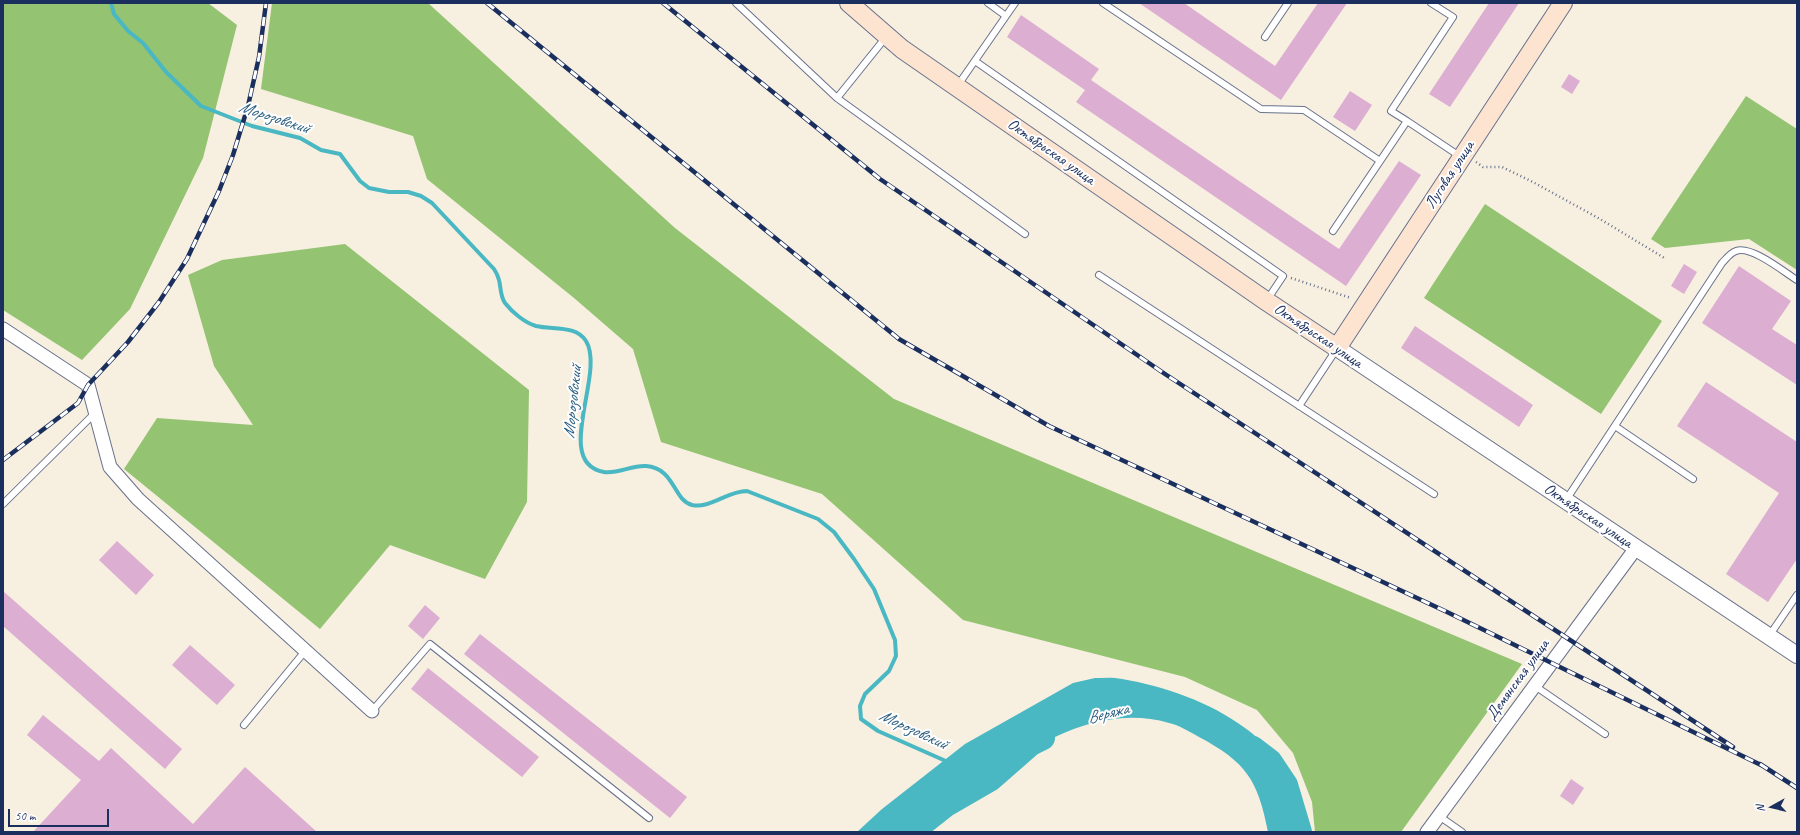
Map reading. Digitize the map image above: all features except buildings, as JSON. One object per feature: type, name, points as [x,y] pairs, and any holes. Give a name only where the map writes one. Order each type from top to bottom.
[{"type":"main road","name":"Октябрьская улица","points":[[849,3],[902,49],[1266,301],[1337,348]]},
{"type":"main road","name":"Луговая улица","points":[[1337,348],[1563,3]]},
{"type":"street","points":[[3,329],[88,385],[110,467],[138,499],[372,711]]},
{"type":"street","name":"Октябрьская улица","points":[[1337,348],[1797,655]]},
{"type":"street","name":"Демянская улица","points":[[1427,832],[1636,548]]},
{"type":"lane","points":[[736,3],[838,98],[1026,234]]},
{"type":"lane","points":[[988,3],[1006,16]]},
{"type":"lane","points":[[957,86],[1015,3]]},
{"type":"lane","points":[[1103,3],[1261,109],[1304,110],[1380,161]]},
{"type":"lane","points":[[1266,37],[1288,3]]},
{"type":"lane","points":[[1431,3],[1453,17],[1391,111],[1463,156]]},
{"type":"lane","points":[[838,98],[888,36]]},
{"type":"lane","points":[[975,61],[1283,276],[1266,301]]},
{"type":"lane","points":[[1333,231],[1407,122]]},
{"type":"lane","points":[[1565,501],[1722,263],[1731,253],[1738,250],[1755,253],[1797,280]]},
{"type":"lane","points":[[1099,275],[1434,494]]},
{"type":"lane","points":[[1299,406],[1337,348]]},
{"type":"lane","points":[[3,504],[96,413]]},
{"type":"lane","points":[[1615,426],[1693,479]]},
{"type":"lane","points":[[1769,636],[1797,594]]},
{"type":"lane","points":[[372,711],[430,644],[649,818]]},
{"type":"lane","points":[[244,725],[306,650]]},
{"type":"lane","points":[[1535,686],[1605,734]]},
{"type":"lane","points":[[1438,816],[1462,832]]},
{"type":"path","points":[[1463,156],[1483,167],[1502,167],[1531,181],[1600,219],[1666,259]]},
{"type":"path","points":[[1283,276],[1354,299]]},
{"type":"green space","points":[[3,3],[208,3],[237,25],[203,158],[130,309],[82,360],[3,310]]},
{"type":"green space","points":[[272,3],[428,3],[675,228],[894,399],[1522,664],[1401,832],[1315,832],[1312,802],[1293,753],[1257,710],[1185,677],[963,620],[822,494],[661,442],[633,349],[574,298],[427,179],[413,136],[261,89]]},
{"type":"green space","points":[[1746,96],[1797,129],[1797,270],[1749,239],[1665,248],[1651,239]]},
{"type":"green space","points":[[1485,204],[1662,321],[1601,414],[1424,298]]},
{"type":"green space","points":[[345,244],[529,390],[527,502],[485,579],[390,545],[320,629],[124,469],[157,418],[253,425],[214,366],[188,275],[222,260]]},
{"type":"water","points":[[1095,678],[1119,678],[1154,686],[1186,696],[1217,710],[1251,733],[1257,738],[1271,759],[1286,794],[1296,832],[1268,832],[1260,799],[1254,786],[1239,764],[1228,755],[1177,725],[1140,718],[1112,719],[1085,725],[1032,749],[984,780],[914,831],[908,833],[857,832],[882,809],[965,744],[1073,683]]},
{"type":"waterway","name":"Морозовский","points":[[111,3],[114,14],[128,31],[143,43],[166,72],[201,106],[252,126],[300,138],[321,150],[340,154],[360,181],[369,188],[389,192],[408,192],[421,196],[432,203],[494,269],[499,279],[503,300],[523,320],[536,326],[570,330],[582,336],[586,341],[590,355],[590,374],[581,435],[582,452],[589,465],[604,472],[614,472],[641,466],[656,468],[663,472],[681,497],[692,505],[699,506],[732,494],[747,491],[818,519],[834,532],[874,589],[895,640],[896,656],[889,671],[865,694],[860,706],[861,719],[878,731],[948,762]]},
{"type":"waterway","name":"Веряжа","points":[[912,832],[946,805],[991,779],[1031,744],[1043,738]]},
{"type":"waterway","name":"Веряжа","points":[[1253,748],[1270,761],[1286,785],[1300,832]]},
{"type":"railway","points":[[3,460],[78,403],[88,385],[128,342],[159,302],[187,259],[219,191],[233,155],[248,106],[259,57],[266,3]]},
{"type":"railway","points":[[487,3],[899,339],[1049,426],[1447,612],[1763,766]]},
{"type":"railway","points":[[663,3],[880,179],[1165,374],[1733,747]]},
{"type":"railway","points":[[1760,764],[1797,788]]}]
